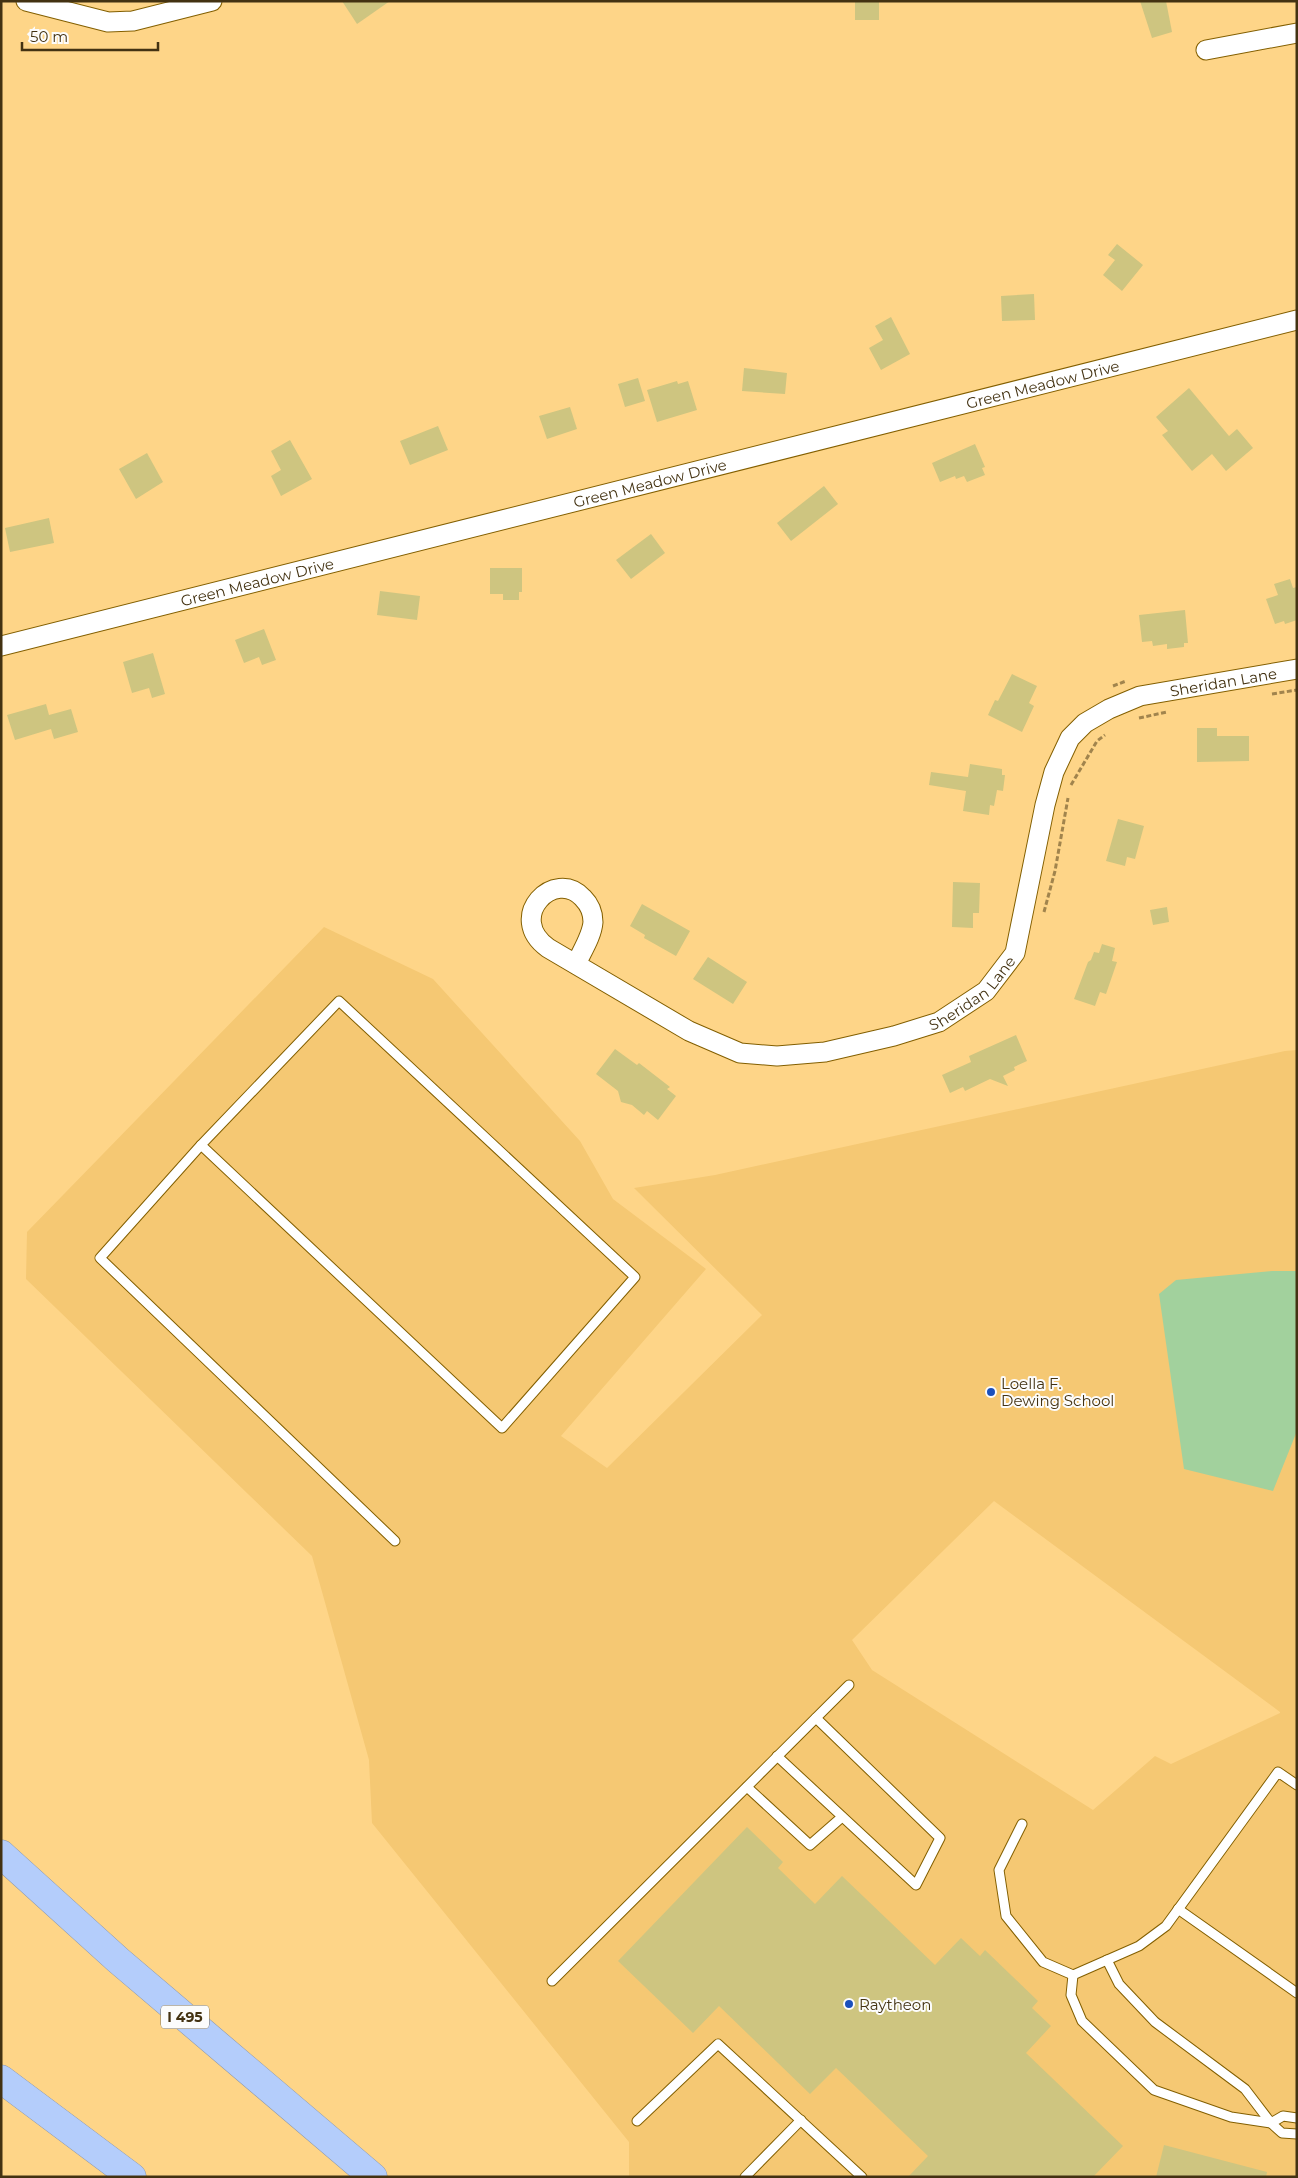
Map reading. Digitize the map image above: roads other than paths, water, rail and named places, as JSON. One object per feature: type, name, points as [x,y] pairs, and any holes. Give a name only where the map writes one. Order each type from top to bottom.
[{"type":"highway","name":"I 495","points":[[1,1854],[118,1960],[373,2177]]},
{"type":"highway","points":[[1,2079],[132,2177]]},
{"type":"street","points":[[26,1],[108,22],[133,21],[212,1]]},
{"type":"street","points":[[1206,50],[1297,33]]},
{"type":"street","name":"Green Meadow Drive","points":[[1,646],[1297,320]]},
{"type":"street","name":"Sheridan Lane","points":[[576,964],[689,1031],[740,1053],[778,1056],[825,1052],[894,1036],[939,1022],[986,991],[1015,953],[1045,805],[1054,772],[1070,738],[1085,723],[1108,709],[1140,696],[1297,669]]},
{"type":"lane","points":[[201,1145],[502,1428],[635,1277],[339,1001],[201,1145],[100,1258],[395,1541]]},
{"type":"lane","points":[[552,1981],[849,1685]]},
{"type":"lane","points":[[777,1756],[916,1886],[940,1838],[816,1718]]},
{"type":"lane","points":[[1022,1824],[999,1870],[1006,1916],[1043,1962],[1073,1975],[1139,1946],[1166,1926],[1278,1772],[1297,1785]]},
{"type":"lane","points":[[747,1787],[810,1845],[842,1817]]},
{"type":"lane","points":[[1178,1909],[1297,1993]]},
{"type":"lane","points":[[1107,1960],[1119,1984],[1155,2022],[1246,2089],[1271,2123],[1282,2133],[1297,2134]]},
{"type":"lane","points":[[1073,1975],[1071,1995],[1082,2021],[1154,2090],[1231,2117],[1271,2123],[1283,2116],[1297,2118]]},
{"type":"lane","points":[[637,2121],[718,2044],[862,2177]]},
{"type":"lane","points":[[745,2177],[800,2120]]},
{"type":"place","name":"Loella F. Dewing School","points":[[991,1392]]},
{"type":"place","name":"Raytheon","points":[[849,2004]]}]
